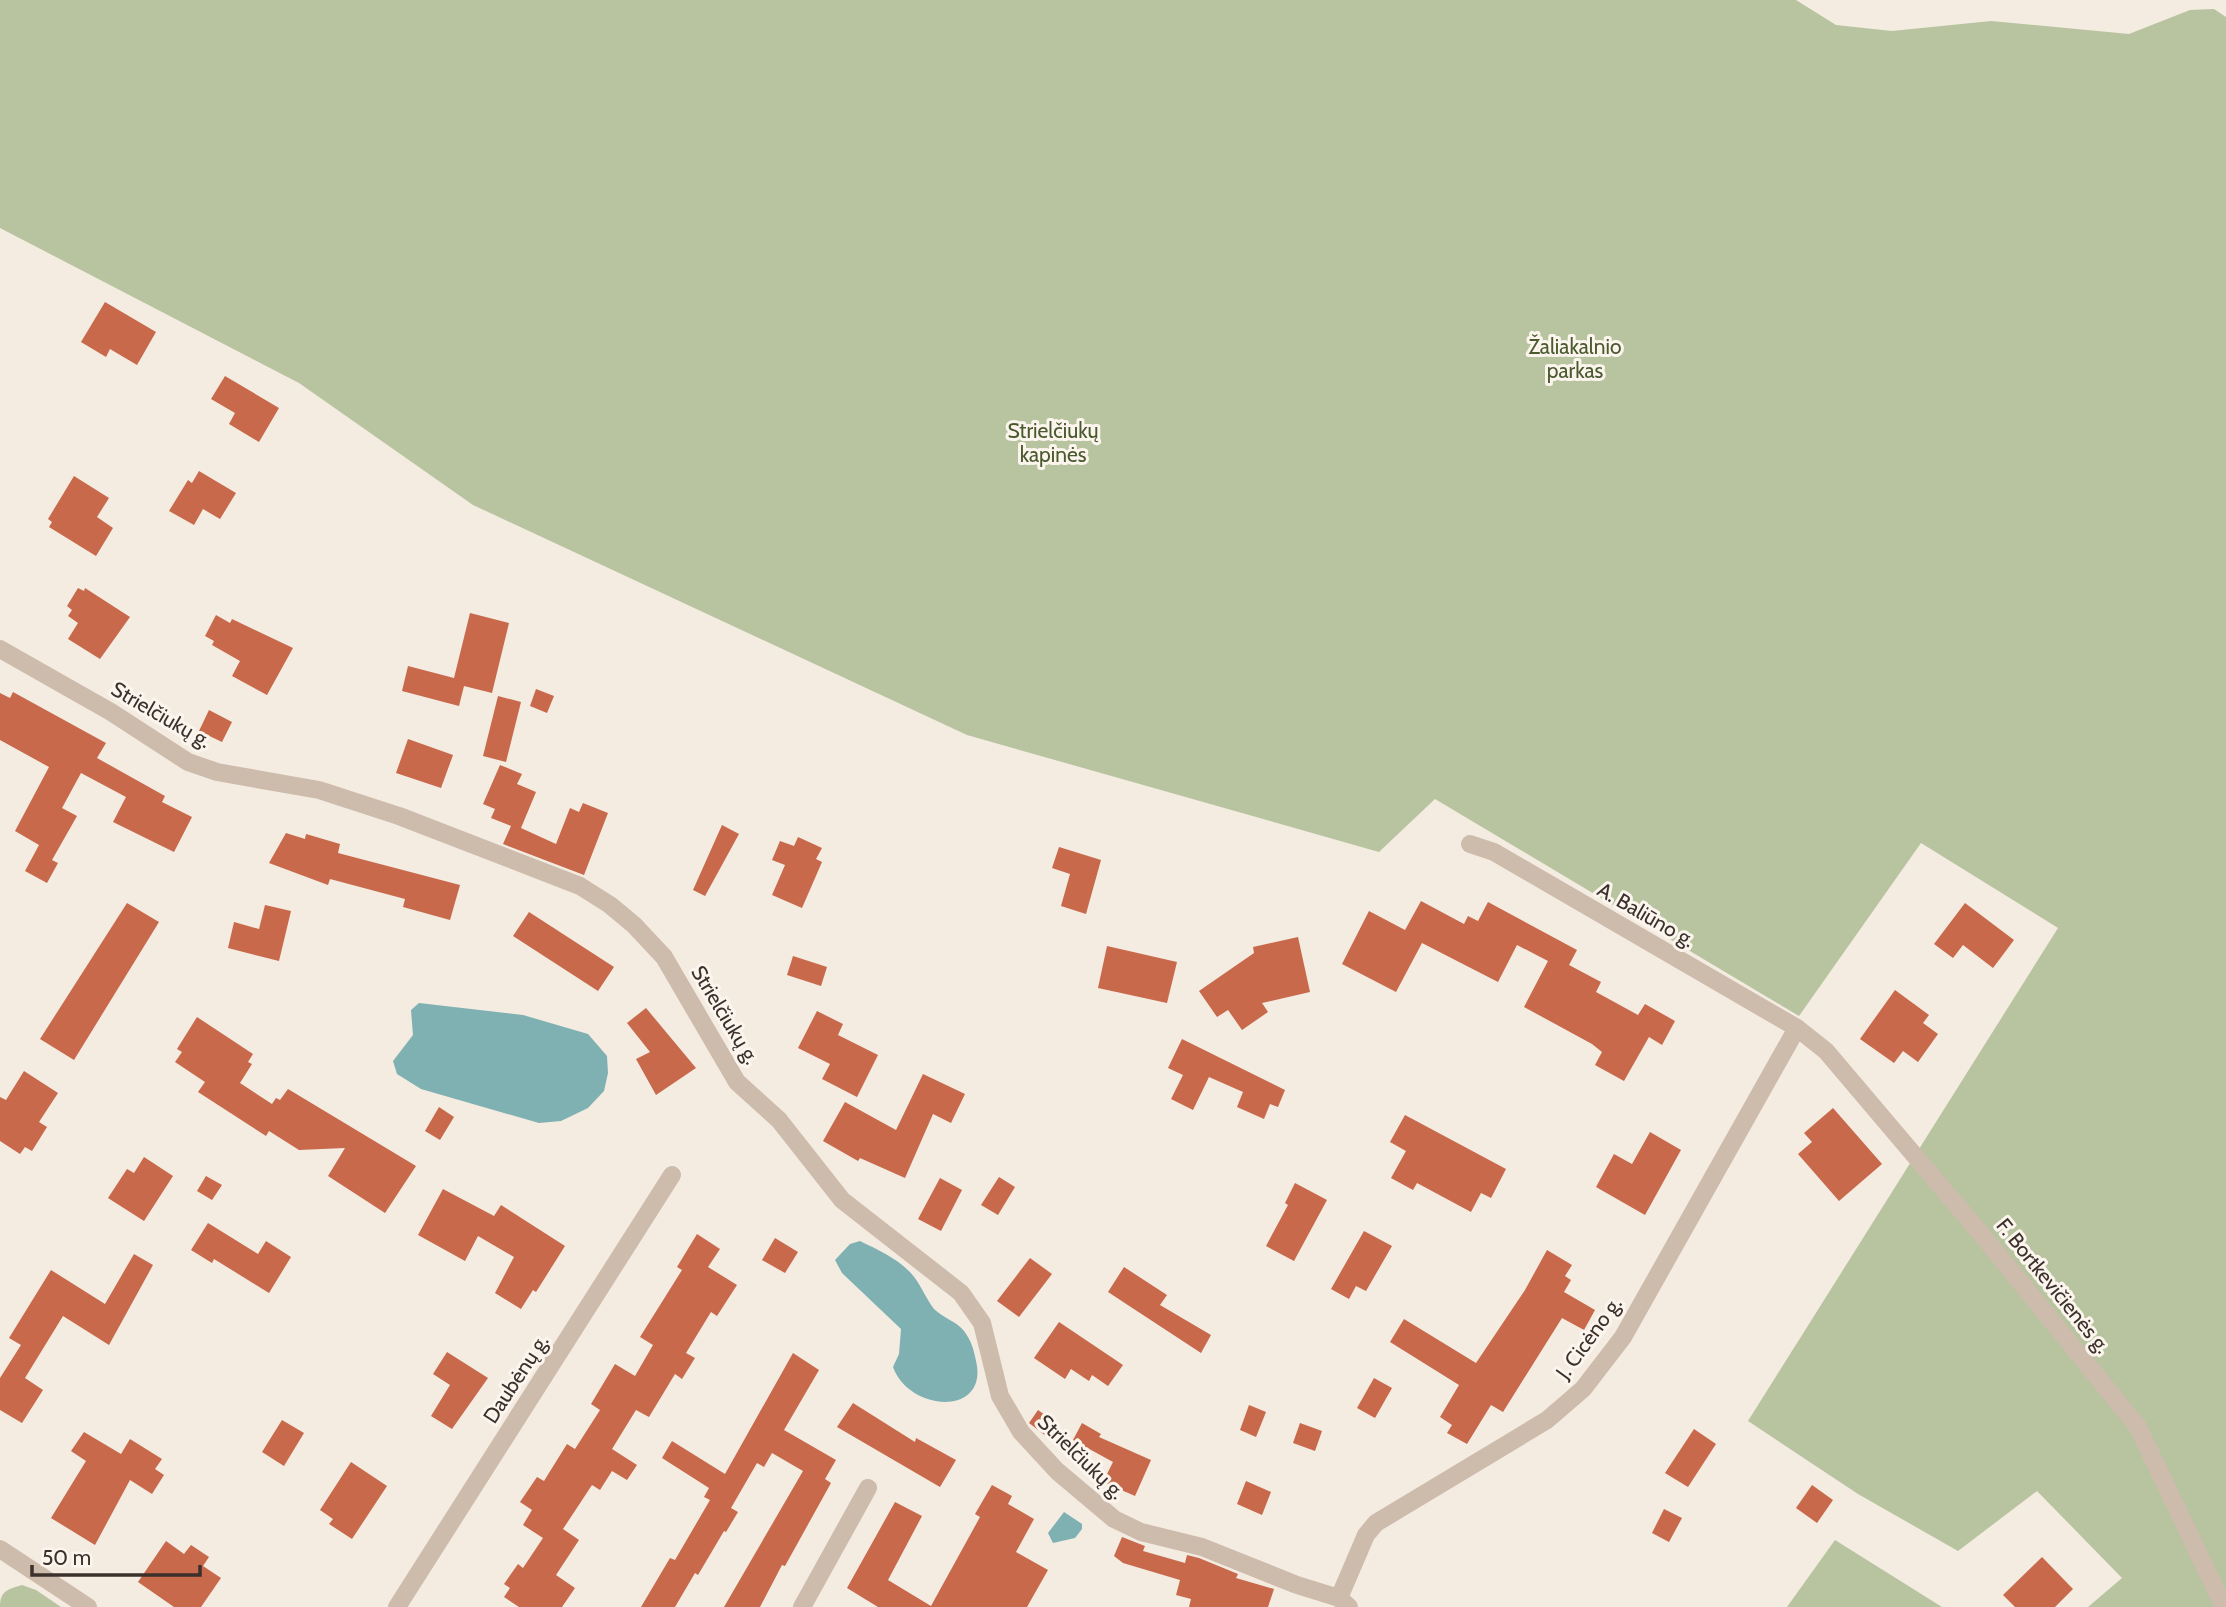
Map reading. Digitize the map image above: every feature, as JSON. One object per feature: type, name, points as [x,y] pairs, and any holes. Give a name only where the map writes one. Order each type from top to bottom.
[{"type":"street","name":"Strielčiukų g.","points":[[0,649],[111,712],[188,762],[217,772],[319,790],[399,816],[580,886],[610,905],[634,925],[664,957],[737,1082],[779,1120],[842,1200],[961,1293],[982,1323],[999,1396],[1021,1432],[1058,1471],[1114,1519],[1141,1532],[1202,1547],[1344,1602]]},
{"type":"street","name":"A. Baliūno g.","points":[[1470,844],[1494,852],[1797,1028]]},
{"type":"street","name":"J. Cicėno g.","points":[[1344,1602],[1366,1535],[1376,1523],[1547,1420],[1583,1390],[1602,1367],[1666,1263],[1797,1028]]},
{"type":"street","name":"F. Bortkevičienės g.","points":[[1797,1028],[1826,1051],[1848,1076],[2138,1427],[2224,1607]]},
{"type":"street","name":"Daubėnų g.","points":[[397,1607],[673,1175]]},
{"type":"street","points":[[802,1607],[868,1488]]},
{"type":"street","points":[[2,1554],[88,1607]]},
{"type":"green space","points":[[0,0],[1796,0],[1836,25],[1892,31],[1991,21],[2129,34],[2190,10],[2214,9],[2226,17],[2226,1607],[2088,1607],[2122,1578],[2037,1491],[1958,1551],[1858,1494],[1748,1421],[2058,928],[1921,843],[1799,1016],[1435,799],[1379,852],[967,735],[473,505],[299,383],[0,228]]},
{"type":"green space","points":[[1835,1540],[1942,1607],[1787,1607]]},
{"type":"green space","points":[[22,1585],[36,1590],[61,1607],[0,1607],[1,1597],[6,1592]]},
{"type":"water","points":[[419,1003],[523,1015],[588,1034],[607,1056],[608,1073],[604,1091],[588,1108],[561,1121],[539,1123],[421,1089],[397,1074],[393,1061],[413,1035],[411,1010]]},
{"type":"water","points":[[860,1241],[891,1257],[912,1274],[934,1309],[966,1334],[976,1361],[977,1379],[971,1392],[960,1399],[946,1402],[930,1400],[915,1393],[902,1382],[893,1367],[899,1354],[901,1329],[842,1273],[835,1260],[850,1244]]},
{"type":"water","points":[[1064,1512],[1082,1524],[1082,1529],[1075,1538],[1053,1543],[1048,1533]]},
{"type":"building","points":[[105,302],[156,332],[137,365],[110,349],[106,357],[81,342]]},
{"type":"building","points":[[225,376],[279,408],[259,442],[229,424],[235,413],[211,399]]},
{"type":"building","points":[[199,471],[236,493],[220,519],[203,509],[194,525],[169,511],[188,480],[192,483]]},
{"type":"building","points":[[74,476],[109,498],[97,517],[113,528],[96,556],[49,527],[52,522],[48,519]]},
{"type":"building","points":[[78,588],[84,591],[85,588],[130,617],[100,659],[68,639],[78,623],[68,616],[72,610],[67,606]]},
{"type":"building","points":[[470,613],[509,623],[492,693],[464,686],[459,706],[402,691],[408,666],[454,678]]},
{"type":"building","points":[[216,615],[230,623],[232,619],[293,648],[267,695],[232,676],[240,661],[212,645],[214,641],[205,636]]},
{"type":"building","points":[[536,689],[554,696],[547,713],[530,706]]},
{"type":"building","points":[[13,692],[106,743],[97,758],[165,796],[162,802],[192,817],[174,852],[113,822],[126,797],[81,773],[62,808],[77,816],[52,860],[58,863],[47,883],[25,871],[39,845],[15,831],[49,767],[0,740],[0,693],[10,698]]},
{"type":"building","points":[[498,696],[521,702],[506,762],[483,756]]},
{"type":"building","points":[[209,710],[232,722],[222,742],[199,731]]},
{"type":"building","points":[[408,739],[453,755],[441,788],[396,773]]},
{"type":"building","points":[[500,765],[522,774],[517,784],[536,792],[521,828],[556,844],[570,808],[579,812],[583,803],[608,813],[584,875],[503,844],[511,826],[491,818],[495,809],[483,804]]},
{"type":"building","points":[[722,825],[739,834],[705,896],[693,890]]},
{"type":"building","points":[[286,833],[305,839],[306,834],[340,844],[338,853],[460,885],[450,920],[403,907],[405,899],[330,879],[328,885],[269,863]]},
{"type":"building","points":[[798,837],[822,848],[816,859],[822,862],[802,908],[772,895],[785,865],[772,860],[780,841],[794,846]]},
{"type":"building","points":[[1059,847],[1101,860],[1086,914],[1061,906],[1070,874],[1052,868]]},
{"type":"building","points":[[1421,901],[1464,924],[1468,916],[1478,921],[1488,902],[1577,950],[1569,965],[1601,982],[1596,992],[1638,1015],[1645,1004],[1675,1021],[1662,1045],[1649,1037],[1624,1081],[1595,1065],[1602,1052],[1592,1044],[1524,1007],[1548,961],[1517,945],[1498,982],[1422,943],[1396,992],[1342,964],[1369,911],[1405,930]]},
{"type":"building","points":[[127,903],[159,922],[74,1060],[40,1039]]},
{"type":"building","points":[[1965,903],[2014,940],[1993,968],[1963,945],[1953,958],[1934,944]]},
{"type":"building","points":[[265,905],[291,911],[279,961],[228,948],[234,922],[259,929]]},
{"type":"building","points":[[529,912],[614,967],[598,991],[513,936]]},
{"type":"building","points":[[1298,937],[1310,992],[1262,1003],[1268,1012],[1242,1030],[1228,1010],[1217,1017],[1199,991],[1254,953],[1253,947]]},
{"type":"building","points":[[1107,946],[1177,962],[1167,1003],[1098,988]]},
{"type":"building","points":[[793,956],[827,967],[821,986],[787,975]]},
{"type":"building","points":[[1895,990],[1929,1015],[1923,1023],[1938,1034],[1918,1062],[1903,1051],[1894,1063],[1860,1039]]},
{"type":"building","points":[[646,1008],[696,1068],[656,1095],[636,1059],[650,1052],[627,1023]]},
{"type":"building","points":[[817,1011],[843,1024],[838,1035],[878,1055],[857,1097],[822,1079],[830,1064],[798,1048]]},
{"type":"building","points":[[197,1017],[253,1054],[248,1062],[252,1064],[240,1083],[272,1104],[276,1098],[280,1100],[288,1089],[416,1166],[385,1213],[328,1176],[345,1148],[299,1150],[269,1131],[266,1136],[198,1092],[205,1082],[175,1062],[182,1052],[177,1049]]},
{"type":"building","points":[[1182,1039],[1285,1090],[1278,1107],[1270,1104],[1264,1119],[1237,1107],[1243,1092],[1209,1077],[1193,1110],[1171,1099],[1183,1075],[1168,1068]]},
{"type":"building","points":[[24,1071],[58,1093],[39,1122],[47,1127],[32,1151],[25,1147],[20,1154],[0,1141],[0,1097],[6,1100]]},
{"type":"building","points":[[923,1074],[965,1094],[951,1123],[933,1114],[905,1178],[860,1158],[858,1161],[823,1141],[845,1102],[896,1130]]},
{"type":"building","points":[[439,1107],[454,1117],[440,1140],[425,1131]]},
{"type":"building","points":[[1833,1108],[1882,1164],[1839,1201],[1798,1154],[1812,1142],[1804,1133]]},
{"type":"building","points":[[1405,1115],[1506,1169],[1491,1198],[1481,1193],[1471,1212],[1417,1183],[1413,1190],[1391,1178],[1406,1151],[1390,1142]]},
{"type":"building","points":[[1650,1132],[1681,1150],[1645,1215],[1596,1187],[1614,1154],[1632,1164]]},
{"type":"building","points":[[144,1157],[173,1176],[144,1221],[108,1198],[127,1169],[134,1173]]},
{"type":"building","points":[[206,1176],[222,1185],[212,1200],[197,1191]]},
{"type":"building","points":[[999,1177],[1015,1187],[998,1215],[981,1205]]},
{"type":"building","points":[[940,1178],[962,1190],[941,1231],[918,1219]]},
{"type":"building","points":[[1295,1183],[1327,1200],[1294,1261],[1266,1246],[1288,1205],[1285,1203]]},
{"type":"building","points":[[443,1189],[494,1216],[501,1205],[565,1246],[536,1292],[533,1290],[521,1309],[495,1293],[514,1257],[478,1236],[465,1261],[418,1235]]},
{"type":"building","points":[[208,1223],[258,1254],[266,1241],[291,1257],[269,1293],[214,1259],[212,1263],[191,1250]]},
{"type":"building","points":[[1364,1231],[1392,1246],[1366,1291],[1356,1286],[1349,1299],[1331,1289]]},
{"type":"building","points":[[697,1234],[720,1249],[708,1267],[737,1285],[717,1316],[711,1312],[686,1353],[695,1358],[682,1379],[675,1374],[649,1417],[636,1410],[612,1449],[637,1465],[627,1480],[612,1471],[600,1490],[592,1485],[563,1529],[579,1540],[556,1575],[575,1588],[562,1607],[519,1607],[504,1597],[510,1588],[504,1584],[518,1564],[523,1568],[543,1538],[523,1525],[532,1510],[520,1502],[537,1477],[544,1481],[567,1444],[575,1449],[600,1410],[591,1404],[615,1364],[635,1376],[653,1345],[640,1337],[682,1270],[677,1267]]},
{"type":"building","points":[[775,1238],[798,1252],[785,1273],[762,1260]]},
{"type":"building","points":[[1547,1250],[1572,1265],[1565,1276],[1571,1280],[1564,1292],[1595,1310],[1584,1330],[1562,1318],[1503,1412],[1491,1405],[1467,1444],[1447,1433],[1452,1425],[1440,1417],[1459,1385],[1390,1342],[1404,1319],[1476,1363],[1525,1290]]},
{"type":"building","points":[[134,1254],[153,1265],[109,1345],[63,1316],[25,1378],[43,1390],[22,1423],[0,1410],[0,1378],[21,1345],[9,1338],[51,1270],[105,1304]]},
{"type":"building","points":[[1030,1258],[1052,1274],[1019,1317],[997,1301]]},
{"type":"building","points":[[1124,1267],[1167,1295],[1160,1305],[1211,1335],[1201,1353],[1108,1292]]},
{"type":"building","points":[[1059,1322],[1123,1365],[1108,1386],[1092,1375],[1089,1381],[1071,1369],[1065,1379],[1034,1358]]},
{"type":"building","points":[[447,1352],[488,1378],[452,1429],[431,1416],[450,1385],[433,1374]]},
{"type":"building","points":[[793,1353],[819,1370],[784,1430],[836,1460],[825,1479],[831,1483],[785,1566],[782,1565],[760,1607],[724,1607],[803,1471],[772,1453],[764,1467],[757,1463],[731,1508],[738,1512],[698,1575],[695,1573],[675,1607],[641,1607],[670,1558],[675,1560],[710,1500],[704,1497],[709,1488],[662,1458],[672,1441],[725,1474]]},
{"type":"building","points":[[1374,1378],[1392,1388],[1375,1418],[1357,1408]]},
{"type":"building","points":[[853,1403],[915,1442],[916,1438],[956,1460],[940,1487],[837,1427]]},
{"type":"building","points":[[1249,1405],[1266,1412],[1256,1437],[1240,1430]]},
{"type":"building","points":[[1038,1410],[1055,1422],[1046,1436],[1029,1423]]},
{"type":"building","points":[[282,1420],[304,1433],[284,1466],[262,1452]]},
{"type":"building","points":[[1082,1423],[1101,1434],[1099,1437],[1151,1460],[1135,1496],[1103,1482],[1113,1462],[1073,1440]]},
{"type":"building","points":[[1300,1423],[1322,1431],[1315,1451],[1293,1443]]},
{"type":"building","points":[[1694,1429],[1716,1444],[1688,1487],[1665,1473]]},
{"type":"building","points":[[84,1432],[121,1454],[130,1439],[162,1459],[155,1469],[164,1475],[152,1494],[130,1480],[95,1545],[51,1518],[86,1461],[71,1451]]},
{"type":"building","points":[[351,1462],[387,1486],[352,1539],[329,1524],[333,1519],[320,1510]]},
{"type":"building","points":[[1246,1481],[1271,1492],[1262,1515],[1237,1504]]},
{"type":"building","points":[[992,1485],[1012,1496],[1008,1504],[1034,1519],[1016,1552],[1048,1570],[1027,1607],[878,1607],[847,1588],[895,1502],[922,1516],[888,1580],[931,1606],[980,1517],[975,1514]]},
{"type":"building","points":[[1812,1485],[1833,1500],[1817,1523],[1796,1508]]},
{"type":"building","points":[[1664,1509],[1682,1518],[1669,1542],[1652,1533]]},
{"type":"building","points":[[1122,1537],[1145,1546],[1143,1551],[1185,1563],[1187,1555],[1199,1558],[1238,1574],[1236,1578],[1274,1589],[1268,1607],[1189,1607],[1191,1599],[1176,1595],[1180,1580],[1123,1563],[1114,1556]]},
{"type":"building","points":[[166,1541],[184,1554],[191,1545],[209,1557],[203,1566],[221,1578],[201,1607],[174,1607],[138,1582]]},
{"type":"building","points":[[2042,1557],[2073,1589],[2055,1607],[2015,1607],[2003,1595]]},
{"type":"park label","name":"Žaliakalnio parkas","points":[[1575,359]]},
{"type":"park label","name":"Strielčiukų kapinės","points":[[1053,443]]}]
